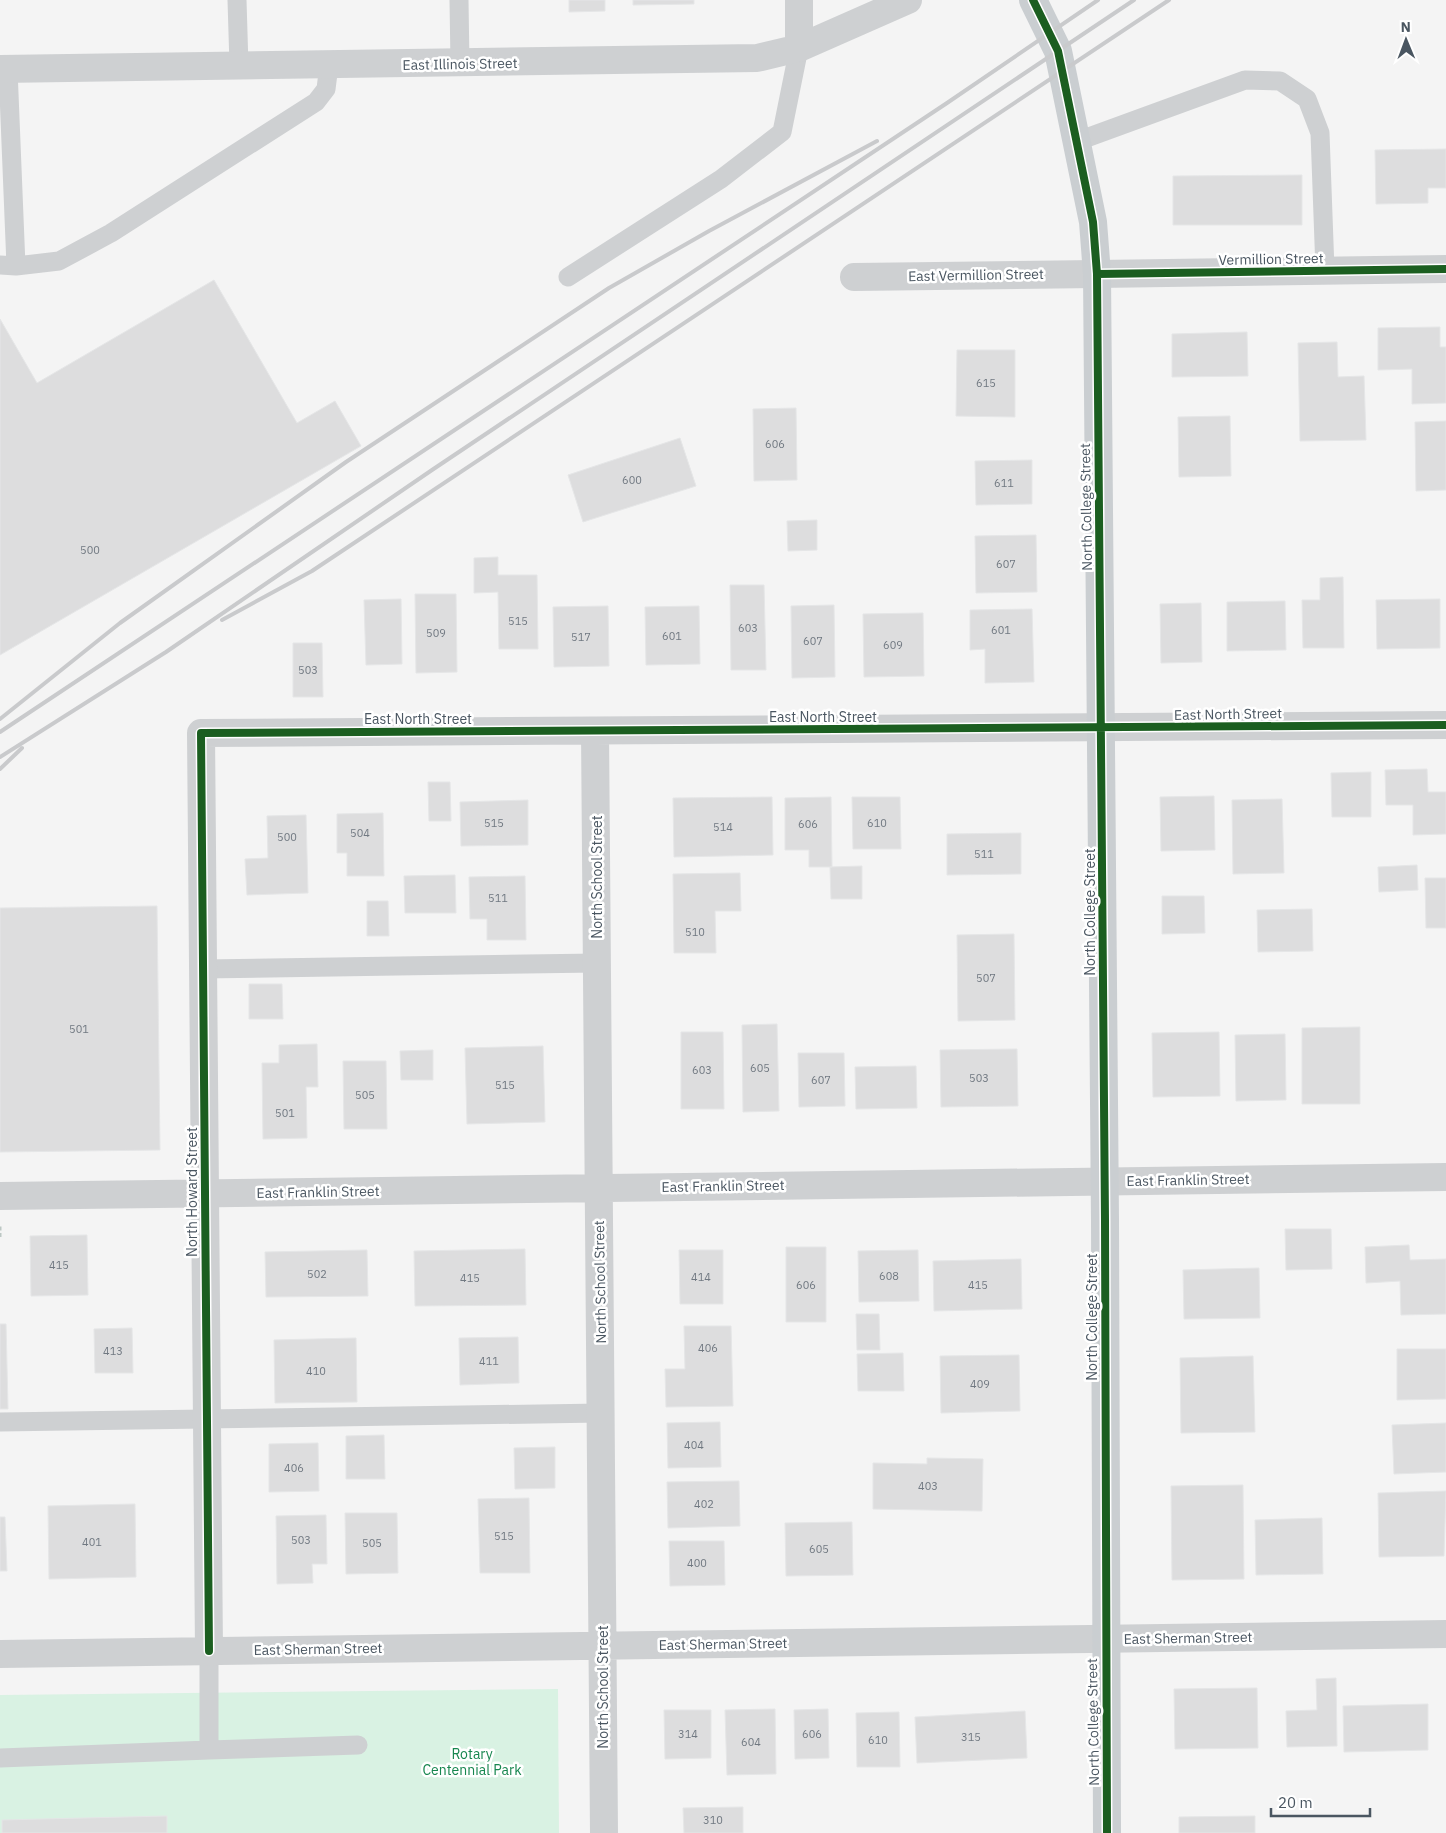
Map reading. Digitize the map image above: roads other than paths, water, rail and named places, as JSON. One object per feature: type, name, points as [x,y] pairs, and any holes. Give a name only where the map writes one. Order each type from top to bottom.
[{"type":"main road","name":"North College Street","points":[[1033,0],[1058,51],[1078,141],[1093,222],[1097,274],[1105,1182],[1107,1833]]},
{"type":"street","points":[[799,0],[799,48]]},
{"type":"street","name":"East Illinois Street","points":[[4,69],[460,64],[757,58],[799,48],[908,0]]},
{"type":"street","name":"Vermillion Street","points":[[1097,274],[1446,269]]},
{"type":"street","name":"East Vermillion Street","points":[[854,277],[1097,274]]},
{"type":"street","name":"East North Street","points":[[201,733],[1101,728],[1446,724]]},
{"type":"street","name":"North School Street","points":[[595,731],[604,1833]]},
{"type":"street","name":"North Howard Street","points":[[201,733],[209,1651]]},
{"type":"street","name":"East Franklin Street","points":[[0,1196],[1446,1177]]},
{"type":"street","name":"East Sherman Street","points":[[0,1654],[1446,1634]]},
{"type":"lane","points":[[237,0],[239,66]]},
{"type":"lane","points":[[459,0],[460,64]]},
{"type":"lane","points":[[568,277],[721,179],[782,132],[799,48]]},
{"type":"lane","points":[[4,69],[8,265],[59,261],[111,233],[316,102],[326,89],[329,65]]},
{"type":"lane","points":[[1078,141],[1245,80],[1280,81],[1307,99],[1320,133],[1325,270]]},
{"type":"lane","points":[[203,969],[597,963]]},
{"type":"lane","points":[[0,1422],[601,1413]]},
{"type":"lane","points":[[209,1651],[209,1750]]},
{"type":"lane","points":[[0,1758],[358,1744]]},
{"type":"railway","points":[[0,732],[947,103],[1098,0]]},
{"type":"railway","points":[[0,757],[166,652],[432,470],[1134,0]]},
{"type":"railway","points":[[222,620],[312,571],[1169,0]]},
{"type":"railway","points":[[0,719],[120,623],[346,462],[609,288],[709,231],[877,141]]},
{"type":"railway","points":[[0,769],[22,748]]},
{"type":"park label","name":"Rotary Centennial Park","points":[[472,1762]]}]
